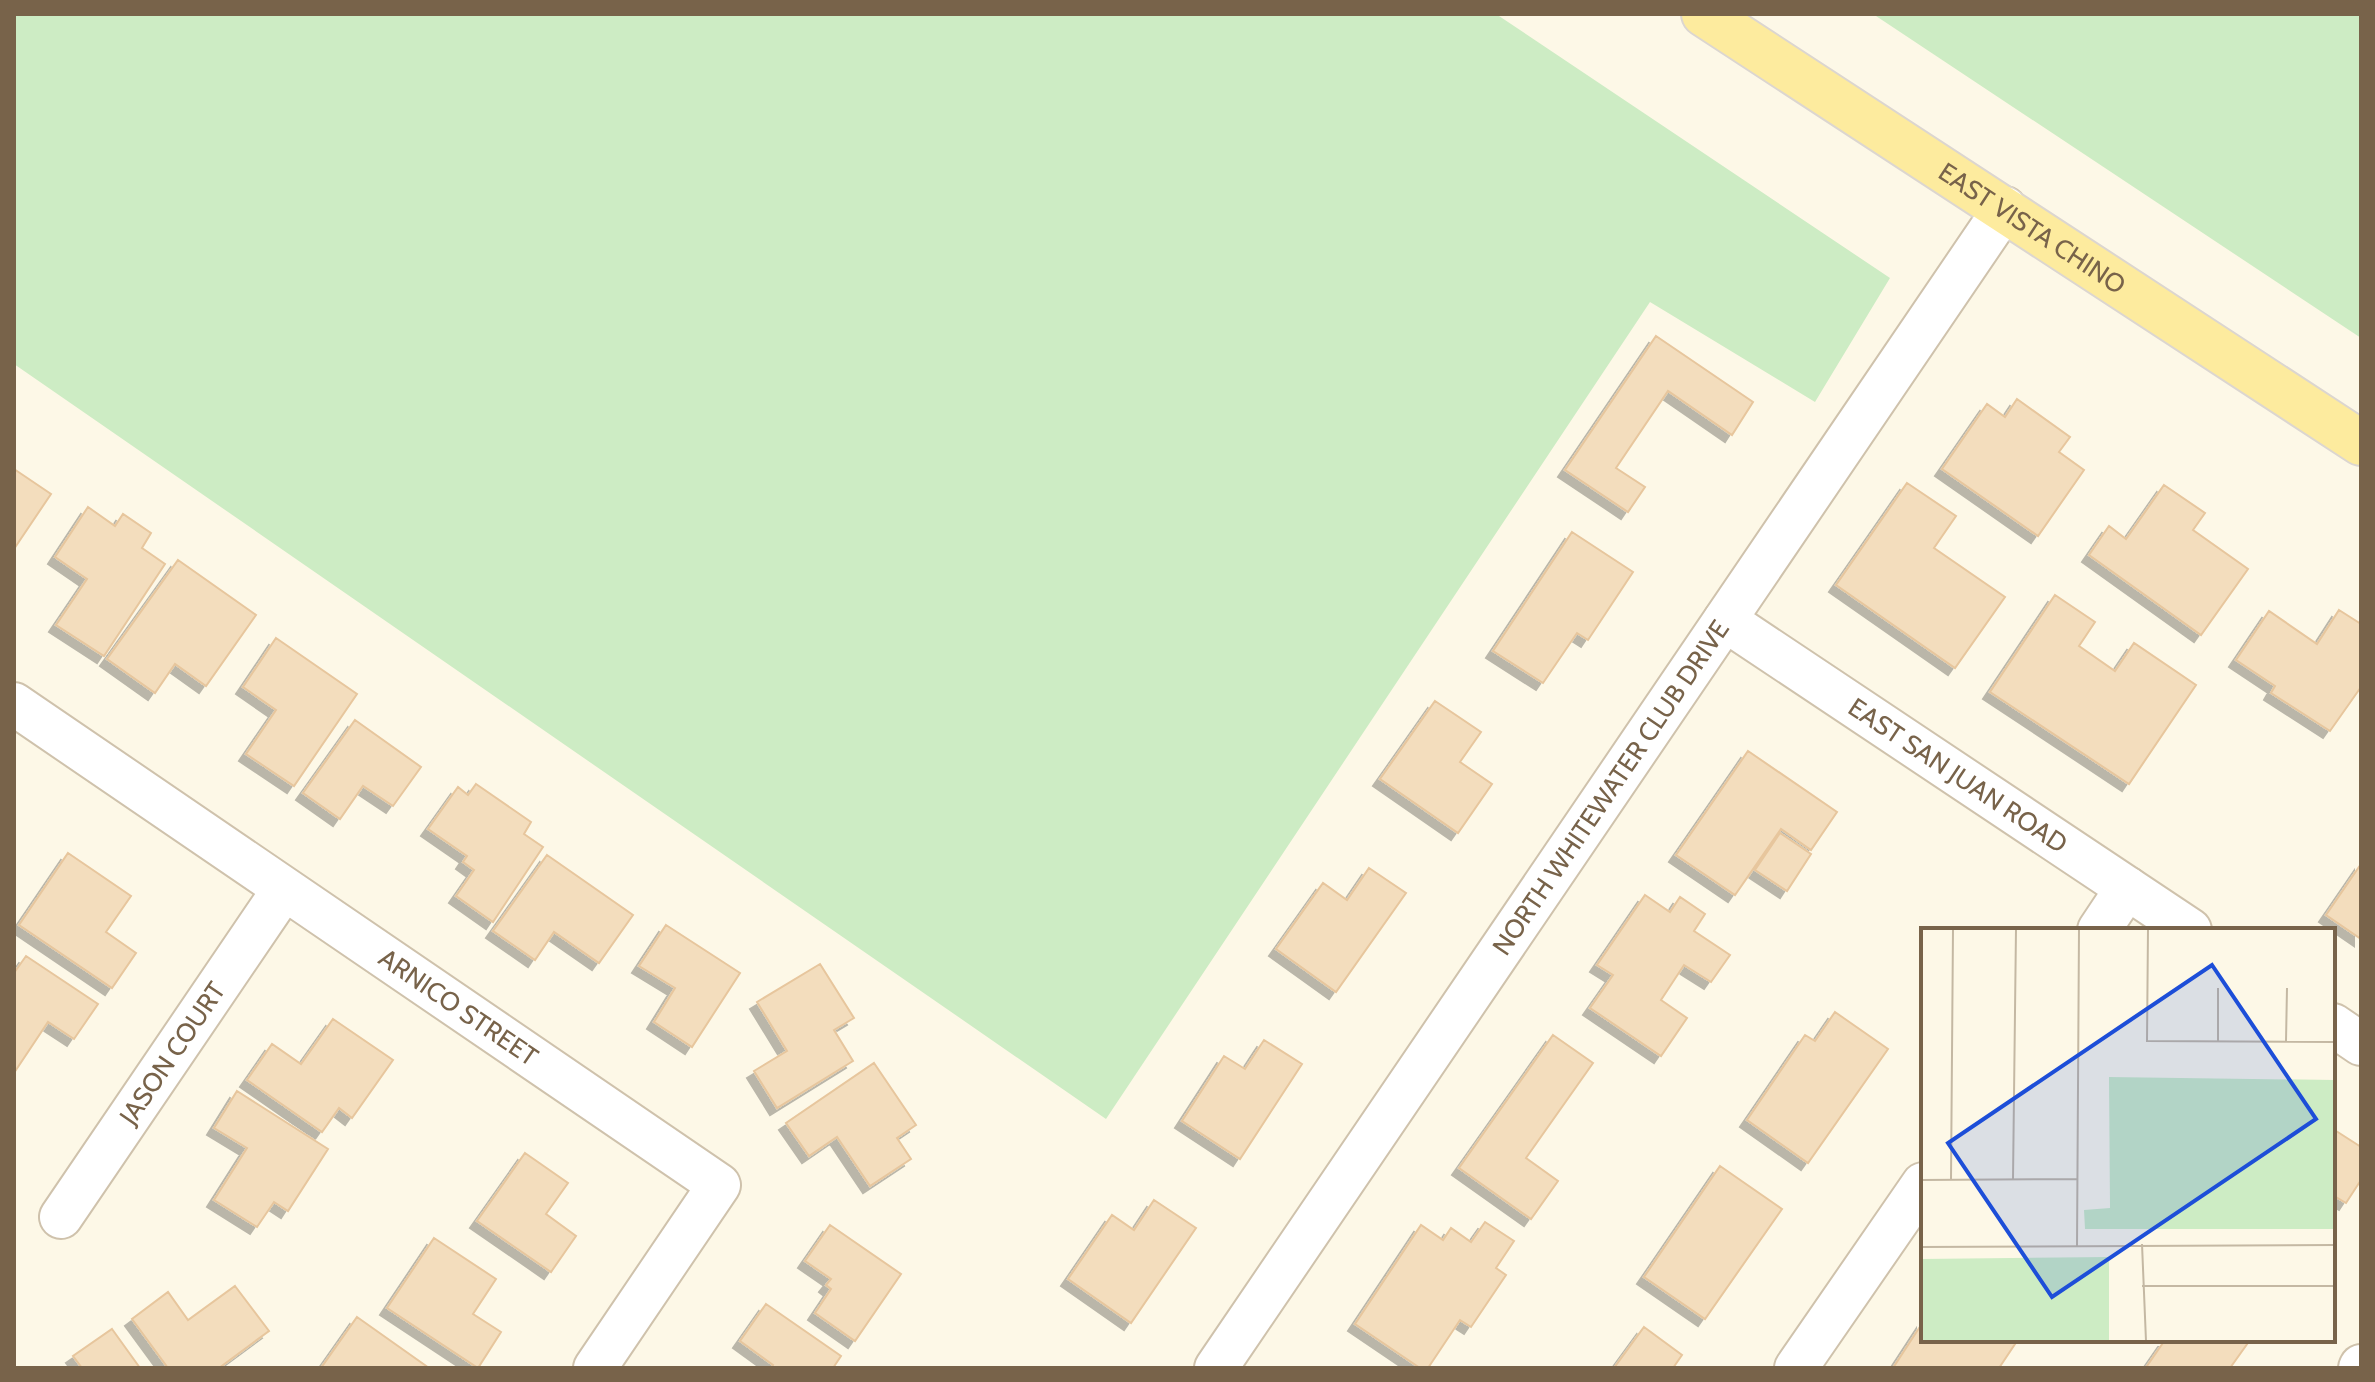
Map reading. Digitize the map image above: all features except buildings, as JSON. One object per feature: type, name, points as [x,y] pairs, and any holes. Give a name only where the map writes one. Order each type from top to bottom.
[{"type":"main road","name":"EAST VISTA CHINO","points":[[1704,14],[2361,443]]},
{"type":"street","name":"NORTH WHITEWATER CLUB DRIVE","points":[[1216,1368],[2005,208]]},
{"type":"street","name":"EAST SAN JUAN ROAD","points":[[1725,620],[2187,928]]},
{"type":"street","name":"ARNICO STREET","points":[[14,704],[719,1185],[595,1368]]},
{"type":"street","points":[[2100,928],[2127,888]]},
{"type":"street","name":"JASON COURT","points":[[61,1217],[284,889]]},
{"type":"street","points":[[2335,1026],[2361,1044]]},
{"type":"street","points":[[1796,1368],[1921,1187]]},
{"type":"green space","points":[[14,14],[1496,14],[1890,278],[1815,402],[1650,302],[1106,1119],[14,364]]},
{"type":"green space","points":[[1873,14],[2361,14],[2361,338]]}]
